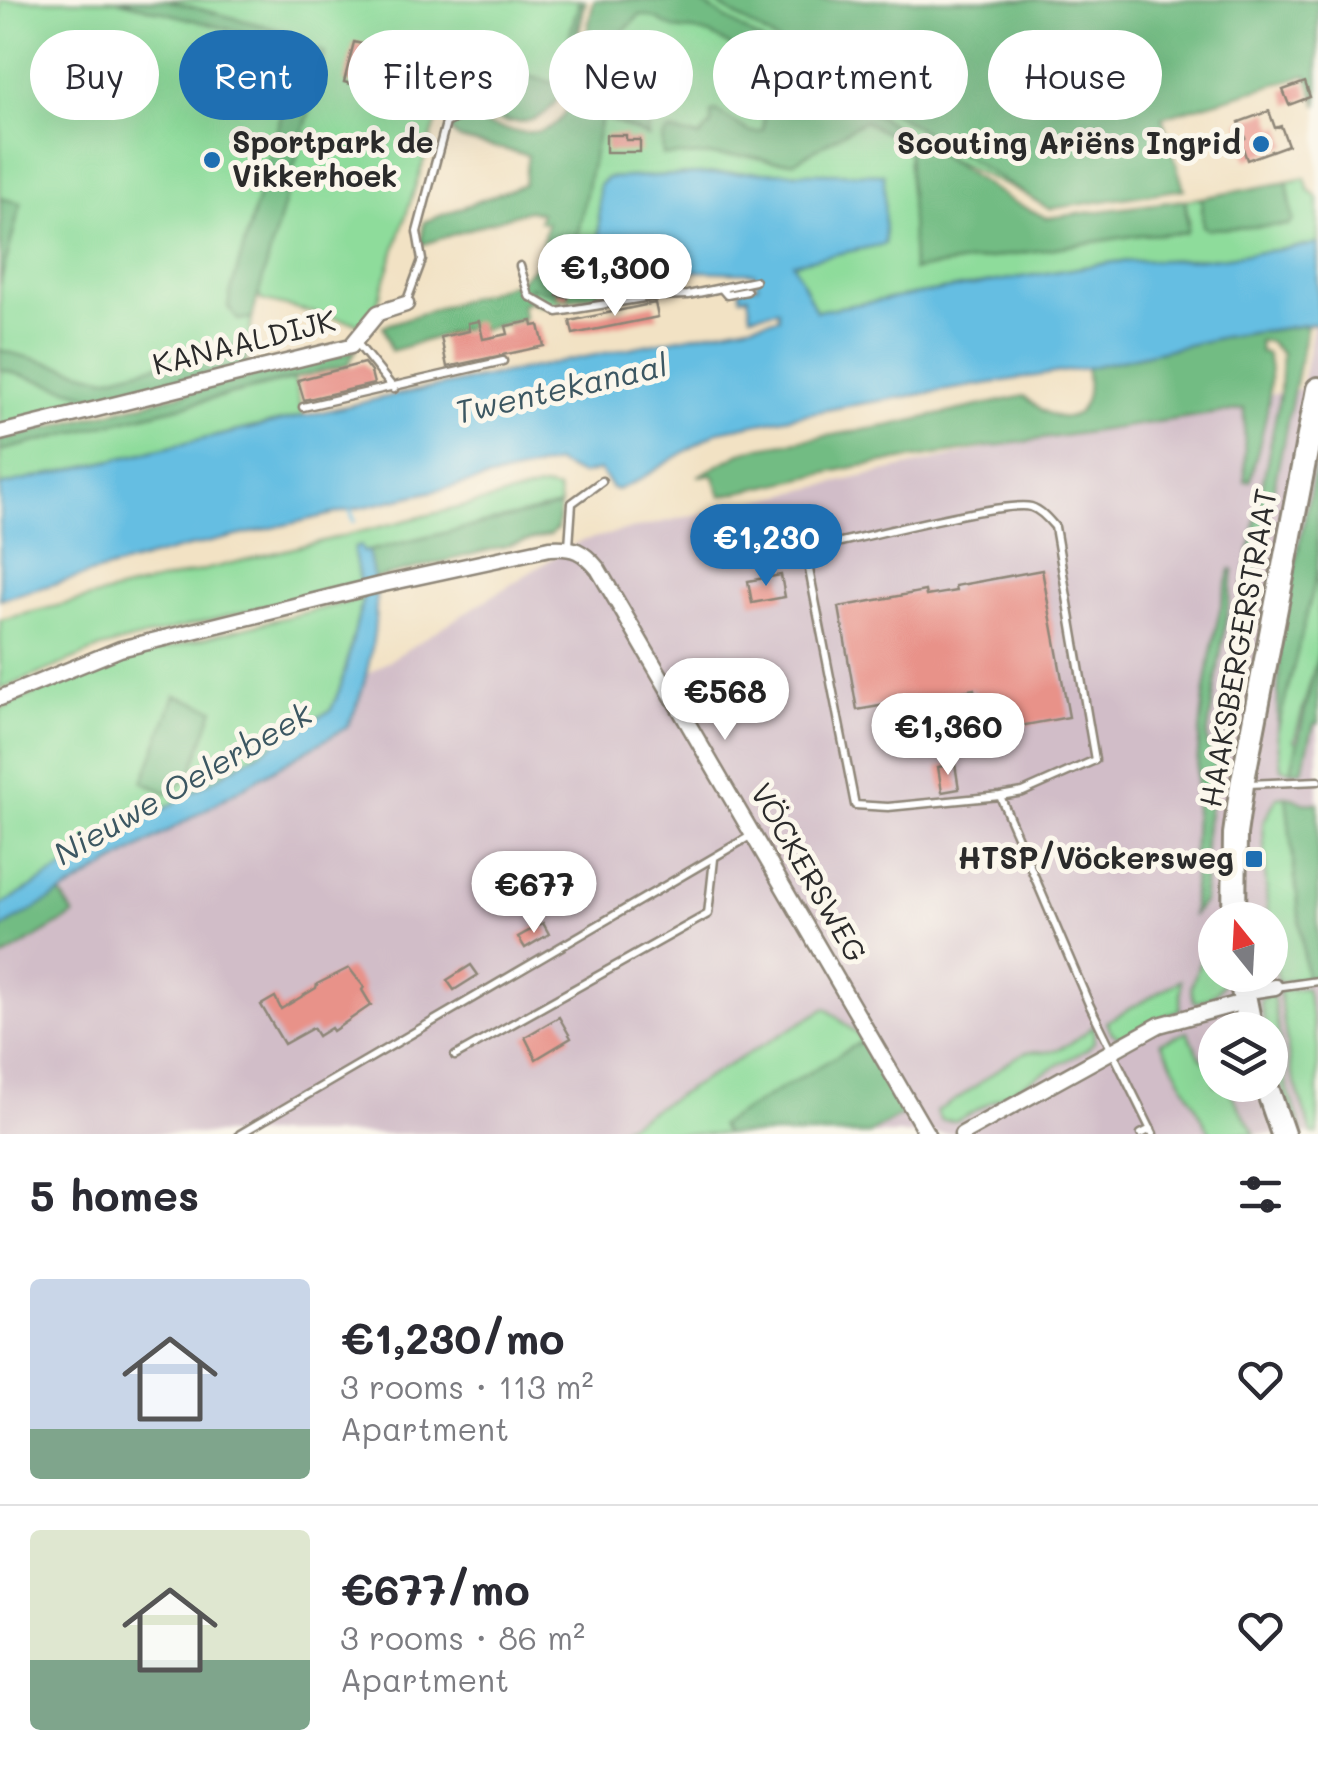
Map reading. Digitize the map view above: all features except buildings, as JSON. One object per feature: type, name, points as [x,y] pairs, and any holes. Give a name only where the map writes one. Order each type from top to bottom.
[{"type":"main road","name":"HAAKSBERGERSTRAAT","points":[[1234,902],[1242,784],[1318,389]]},
{"type":"main road","points":[[1272,1102],[1283,1134]]},
{"type":"street","name":"KANAALDIJK","points":[[0,434],[357,342],[378,313],[406,304]]},
{"type":"street","points":[[0,698],[120,649],[379,585],[569,546]]},
{"type":"street","name":"VÖCKERSWEG","points":[[569,546],[588,556],[598,569],[928,1134]]},
{"type":"street","points":[[962,1134],[1174,1019],[1237,992]]},
{"type":"lane","name":"KANAALDIJK","points":[[406,304],[422,260],[417,232],[446,123],[451,120]]},
{"type":"lane","points":[[520,266],[529,296],[557,312],[755,281]]},
{"type":"lane","points":[[722,288],[727,295],[747,292]]},
{"type":"lane","points":[[357,342],[393,386]]},
{"type":"lane","points":[[303,407],[502,360]]},
{"type":"lane","points":[[569,546],[572,502],[602,481]]},
{"type":"lane","points":[[1030,506],[1055,528],[1095,760],[1024,792],[1000,796],[888,807],[854,805],[806,554],[820,547],[988,510],[1030,506]]},
{"type":"lane","points":[[1242,784],[1318,781]]},
{"type":"lane","points":[[1000,796],[1089,1004],[1152,1131],[1142,1134]]},
{"type":"lane","points":[[240,1134],[754,834]]},
{"type":"lane","points":[[455,1056],[708,914],[714,858]]},
{"type":"lane","points":[[1288,985],[1318,981]]},
{"type":"shaded area","points":[[1318,303],[1318,1134],[0,1134],[0,904],[580,541],[1077,428],[1301,389]]},
{"type":"green space","name":"Sportpark de Vikkerhoek","points":[[0,0],[586,0],[579,30],[549,30],[549,101],[529,112],[529,30],[348,30],[348,120],[437,120],[376,307],[361,324],[261,300],[248,265],[240,263],[228,307],[238,320],[252,318],[249,342],[106,378],[0,350],[0,284],[21,204],[0,198]]},
{"type":"green space","points":[[117,0],[166,0],[280,30],[232,30]]},
{"type":"green space","points":[[579,0],[583,0],[577,30],[571,30]]},
{"type":"green space","points":[[594,0],[697,0],[744,30],[713,30],[713,37],[676,29],[640,15],[625,30],[587,30]]},
{"type":"green space","points":[[614,0],[1318,0],[1308,73],[1162,115],[1162,30],[988,30],[988,120],[1154,120],[1050,206],[927,149],[908,146],[914,270],[1138,235],[1185,233],[1189,221],[1185,200],[1201,198],[1203,227],[1208,229],[1289,225],[1287,182],[1305,178],[1309,191],[1318,198],[1318,244],[1221,258],[1114,262],[816,311],[753,172],[607,178],[599,185],[599,293],[538,306],[532,301],[529,285],[568,297],[588,170],[600,122],[611,120],[648,137],[635,120],[693,120],[693,30],[606,30]],"holes":[[[678,141],[764,144],[772,161]]]},
{"type":"green space","points":[[710,0],[1318,0],[1318,106],[1307,75],[1162,117],[1184,189],[1049,209],[905,120],[968,120],[968,30],[759,30]]},
{"type":"green space","points":[[529,76],[549,82],[549,109],[529,120]]},
{"type":"green space","points":[[711,112],[713,120],[731,120],[750,132],[763,130],[764,120],[885,120],[1013,202],[1047,218],[1185,200],[1188,229],[1185,233],[1138,235],[913,270],[908,146],[864,121],[794,162],[749,156],[663,155],[666,133],[700,137],[711,125]]},
{"type":"green space","points":[[280,120],[307,120],[252,318],[238,320],[228,307]]},
{"type":"green space","points":[[602,120],[572,264],[563,262],[557,266],[557,296],[530,286],[532,301],[522,304],[524,319],[475,331],[473,326],[391,351],[383,326],[518,282],[538,263],[547,223],[539,221],[541,213],[528,210],[421,245],[424,222],[524,184],[528,155],[459,139],[448,128],[449,124],[468,121],[536,132],[557,122]]},
{"type":"green space","points":[[612,120],[643,120],[648,123],[649,137]]},
{"type":"green space","points":[[1287,182],[1293,221],[1289,225],[1203,227],[1201,198]]},
{"type":"green space","points":[[0,198],[21,203],[0,284]]},
{"type":"green space","points":[[1307,325],[1222,742],[1219,737],[1238,613],[1280,393],[1282,354],[1269,341],[1259,341],[1260,352],[1266,353],[1270,382],[1250,481],[1245,481],[1244,409],[854,467],[721,496],[713,474],[698,476],[761,447],[887,426],[1024,396],[1050,414],[1069,417],[1085,401],[1086,368],[1223,337]]},
{"type":"green space","points":[[249,342],[246,365],[106,400],[0,369],[0,350],[106,378]]},
{"type":"green space","points":[[356,350],[348,365],[0,451],[0,440]]},
{"type":"green space","points":[[0,369],[106,400],[0,427]]},
{"type":"green space","points":[[294,379],[303,416],[0,486],[0,451]]},
{"type":"green space","points":[[1318,453],[1318,570],[1277,732],[1280,638]]},
{"type":"green space","points":[[543,487],[558,490],[560,506],[363,552],[355,548],[361,582],[101,648],[0,690],[0,620]]},
{"type":"green space","points":[[560,506],[557,529],[550,535],[373,579],[368,551]]},
{"type":"green space","points":[[1231,569],[1234,570],[1207,737],[1208,748],[1217,755],[1205,840],[1204,901],[1198,902],[1193,915],[1199,740],[1220,611]]},
{"type":"green space","points":[[1318,570],[1318,654],[1294,741],[1298,742],[1291,771],[1281,768],[1277,732]]},
{"type":"green space","points":[[363,598],[341,686],[331,710],[0,906],[0,709],[133,658]]},
{"type":"green space","points":[[1318,654],[1318,723],[1314,724],[1302,771],[1291,771]]},
{"type":"green space","points":[[175,695],[214,709],[190,777],[167,793],[143,782]]},
{"type":"green space","points":[[1286,796],[1306,978],[1288,981],[1288,902],[1267,902],[1263,823],[1277,797]]},
{"type":"green space","points":[[1286,796],[1318,803],[1318,976],[1306,978]]},
{"type":"green space","points":[[60,893],[74,915],[0,959],[0,929]]},
{"type":"green space","points":[[1198,966],[1198,992],[1217,992],[1194,1002],[1191,988]]},
{"type":"green space","points":[[1181,980],[1180,1009],[1122,1038],[1112,1033],[1106,1022]]},
{"type":"green space","points":[[1306,988],[1318,1046],[1318,1134],[1312,1134],[1291,1071],[1288,1012],[1282,1012],[1279,992]]},
{"type":"green space","points":[[1267,995],[1273,996],[1275,1012],[1262,1012],[1260,1001]]},
{"type":"green space","points":[[826,1008],[864,1040],[720,1125],[725,1134],[611,1134]]},
{"type":"green space","points":[[1093,1025],[1094,1042],[1087,1049],[956,1121],[941,1120],[936,1111],[1011,1061],[1028,1052],[1058,1049]]},
{"type":"green space","points":[[1188,1032],[1198,1053],[1198,1102],[1236,1102],[1255,1134],[1211,1134],[1161,1042]]},
{"type":"green space","points":[[864,1040],[907,1112],[869,1134],[725,1134],[720,1125]]},
{"type":"green space","points":[[1288,1091],[1304,1134],[1287,1102]]},
{"type":"water","name":"Twentekanaal","points":[[753,172],[884,174],[885,244],[793,263],[816,311],[1114,262],[1220,258],[1318,244],[1318,323],[1223,337],[1086,368],[719,431],[617,490],[599,470],[581,475],[556,463],[180,549],[0,599],[0,486],[391,396],[779,318],[778,310],[751,315],[748,296],[741,297],[740,289],[758,285],[754,273],[600,268],[599,185],[607,178]]},
{"type":"water","points":[[361,546],[363,552],[368,551],[376,612],[364,681],[347,727],[0,929],[0,906],[331,710],[341,686],[363,598],[354,553]]},
{"type":"waterway","name":"Nieuwe Oelerbeek","points":[[351,511],[354,521]]},
{"type":"place","name":"Scouting Ariëns Ingrid","points":[[1261,144]]},
{"type":"place","name":"Sportpark de Vikkerhoek","points":[[212,160]]},
{"type":"place","name":"HTSP/Vöckersweg","points":[[1254,859]]}]
